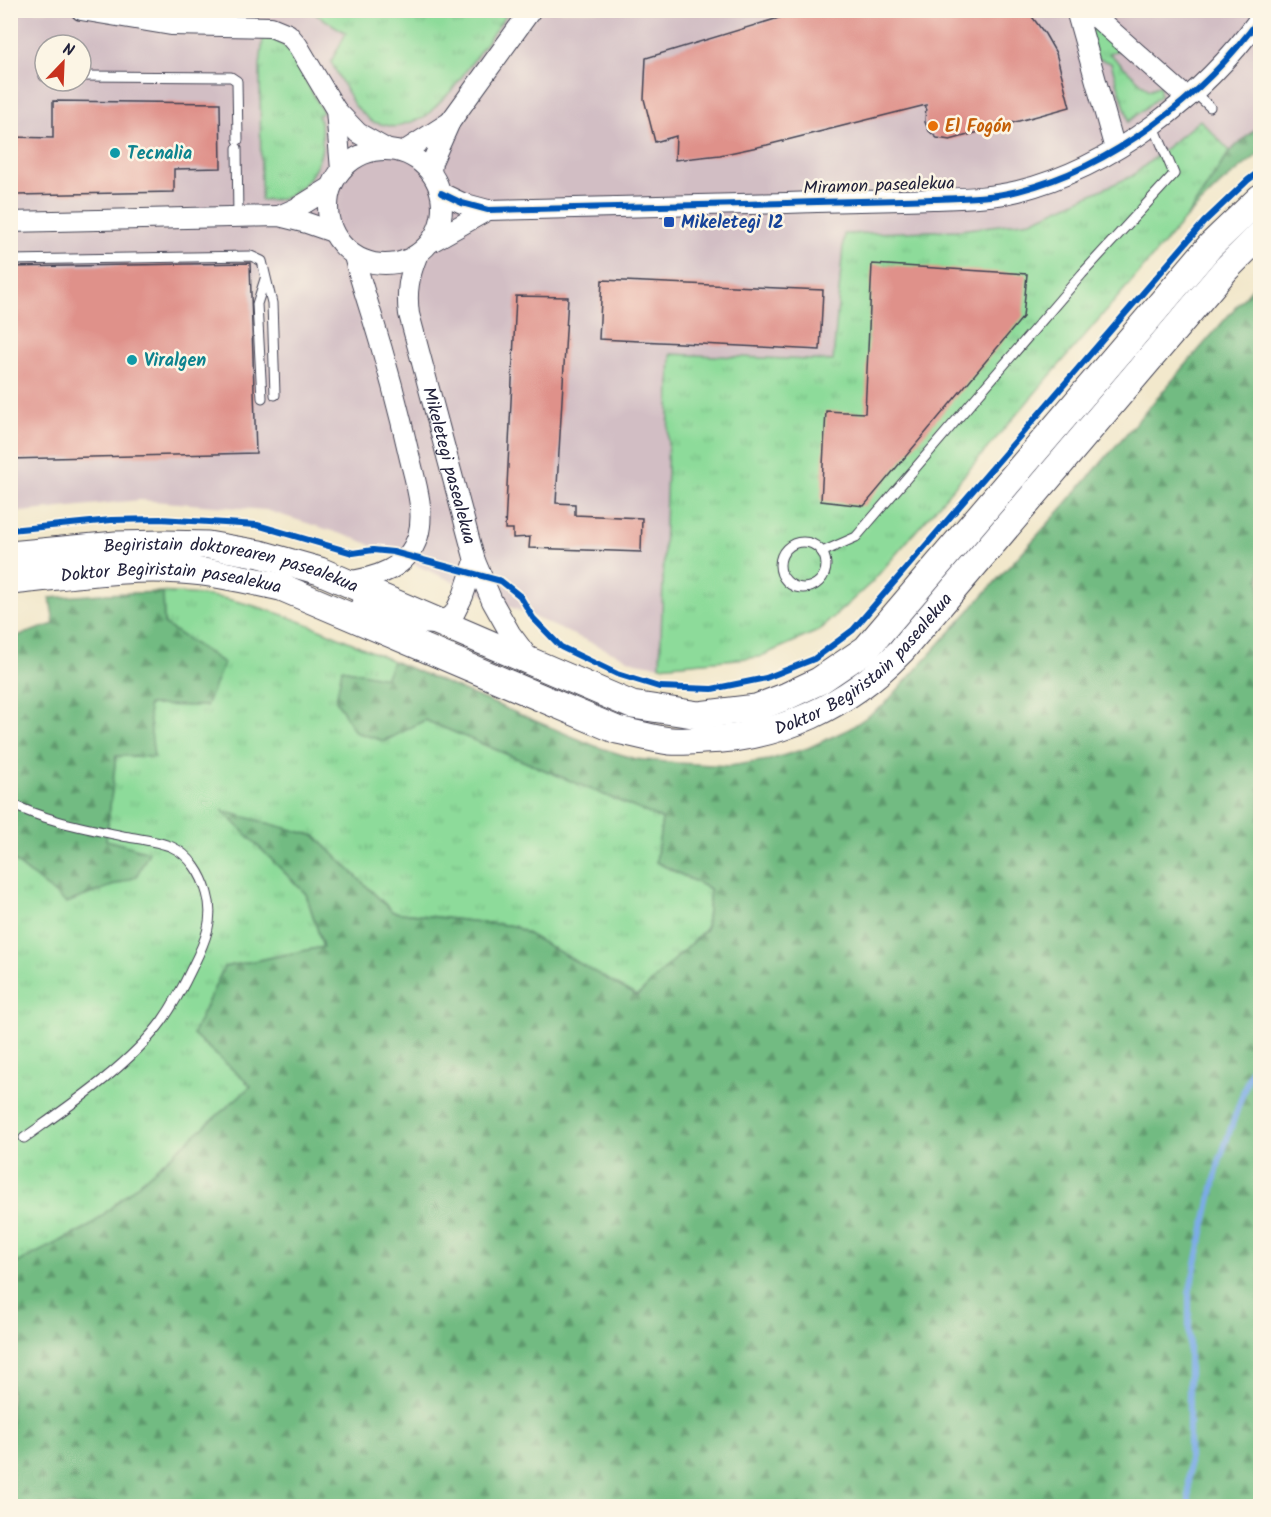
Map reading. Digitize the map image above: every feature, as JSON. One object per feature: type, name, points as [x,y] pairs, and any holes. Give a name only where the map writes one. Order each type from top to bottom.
[{"type":"main road","name":"Doktor Begiristain pasealekua","points":[[441,624],[632,705],[699,715],[756,708],[819,681],[866,649],[1210,246],[1260,198]]},
{"type":"main road","name":"Doktor Begiristain pasealekua","points":[[10,581],[133,569],[181,570],[225,575],[281,587],[616,730],[671,741],[726,740],[772,732],[835,705],[882,672],[1226,269],[1260,235]]},
{"type":"main road","name":"Begiristain doktorearen pasealekua","points":[[10,555],[116,545],[208,545],[260,554],[320,571],[441,624]]},
{"type":"street","points":[[81,10],[171,25],[271,27],[288,34],[298,46],[336,110],[358,134],[418,160],[430,172],[441,193],[442,218],[433,241],[417,256],[402,263],[386,265],[369,263],[354,256],[333,232],[328,217],[328,201],[336,178],[336,110]]},
{"type":"street","points":[[430,172],[432,162],[450,122],[531,10]]},
{"type":"street","points":[[1076,10],[1115,149]]},
{"type":"street","points":[[1089,10],[1191,95]]},
{"type":"street","name":"Miramon pasealekua","points":[[441,193],[462,203],[488,210],[886,201],[985,196],[1018,190],[1063,175],[1115,149],[1153,124],[1191,95],[1234,50],[1260,18]]},
{"type":"street","points":[[279,216],[297,208],[336,178],[354,159],[371,152],[396,151],[450,122]]},
{"type":"street","name":"Miramon pasealekua","points":[[433,241],[488,210]]},
{"type":"street","points":[[10,222],[279,216],[333,232]]},
{"type":"street","name":"Mikeletegi pasealekua","points":[[344,582],[368,579],[387,572],[401,562],[411,551],[417,539],[420,519],[419,498],[404,432],[354,256]]},
{"type":"street","name":"Mikeletegi pasealekua","points":[[417,256],[408,278],[406,298],[409,314],[475,561],[496,609],[532,663]]},
{"type":"street","points":[[441,624],[454,614],[475,561]]},
{"type":"street","name":"Doktor Begiristain pasealekua","points":[[328,607],[362,610],[405,623],[441,624]]},
{"type":"lane","points":[[93,76],[231,77],[237,81],[238,216]]},
{"type":"lane","points":[[1191,95],[1210,107]]},
{"type":"lane","points":[[822,552],[855,537],[1082,274],[1174,174],[1153,124]]},
{"type":"lane","points":[[10,260],[251,256],[262,261],[272,303],[275,395]]},
{"type":"lane","points":[[262,398],[257,304],[265,279]]},
{"type":"lane","points":[[803,542],[817,546],[822,552],[826,566],[821,579],[815,584],[809,587],[794,586],[783,575],[781,560],[789,547],[803,542]]},
{"type":"lane","points":[[10,803],[49,818],[172,848],[196,868],[205,883],[210,904],[210,925],[202,947],[182,989],[161,1022],[139,1047],[84,1096],[24,1138]]},
{"type":"shaded area","points":[[11,11],[311,11],[346,33],[453,89],[509,11],[1260,11],[1260,125],[1230,151],[1200,120],[1132,176],[1031,221],[960,230],[834,361],[671,354],[660,666],[635,662],[357,539],[266,510],[140,500],[11,513]]},
{"type":"green space","points":[[311,11],[509,11],[453,89],[424,118],[394,127],[372,122],[354,105],[331,62],[346,33]]},
{"type":"green space","points":[[1092,25],[1120,50],[1109,53],[1149,90],[1160,85],[1160,96],[1128,122],[1111,63],[1097,58],[1089,28]]},
{"type":"green space","points":[[263,38],[276,40],[289,50],[323,112],[318,116],[322,140],[321,152],[312,174],[295,191],[284,198],[261,200],[260,66]]},
{"type":"green space","points":[[1200,120],[1230,151],[1186,218],[872,582],[818,631],[759,657],[660,666],[671,354],[833,361],[844,234],[960,230],[1031,221],[1132,176]]},
{"type":"green space","points":[[1260,125],[1260,153],[1222,183],[1186,218],[1230,151]]},
{"type":"green space","points":[[1260,279],[1260,1506],[11,1506],[11,1266],[90,1226],[251,1086],[193,1034],[224,967],[323,947],[306,894],[223,811],[315,836],[393,912],[514,926],[637,996],[706,929],[710,889],[656,862],[662,819],[425,720],[384,741],[355,732],[336,700],[342,669],[385,678],[393,661],[595,746],[635,759],[729,766],[769,760],[808,748],[849,729],[884,705],[1063,507]]},
{"type":"green space","points":[[163,592],[219,597],[249,604],[312,626],[393,661],[386,678],[342,669],[385,741],[425,720],[662,819],[656,862],[710,889],[706,928],[637,997],[514,926],[393,912],[315,836],[225,812],[306,894],[323,947],[224,967],[193,1034],[251,1086],[90,1226],[11,1266],[10,858],[67,903],[136,877],[149,852],[106,840],[116,756],[148,705],[206,706],[164,624]]},
{"type":"green space","points":[[163,592],[164,624],[224,663],[206,706],[148,705],[154,757],[116,756],[106,840],[149,852],[136,877],[66,903],[11,858],[10,686],[17,636],[54,624],[50,598]]},
{"type":"building","points":[[805,10],[1027,10],[1056,53],[1070,107],[950,140],[937,138],[929,131],[925,122],[926,105],[720,155],[675,160],[676,136],[655,142],[644,99],[646,58]]},
{"type":"building","name":"Tecnalia","points":[[53,101],[220,103],[221,168],[174,169],[174,192],[16,195],[16,173],[10,173],[10,137],[53,138]]},
{"type":"building","name":"Viralgen","points":[[250,263],[256,453],[10,459],[10,267]]},
{"type":"building","points":[[872,264],[1027,274],[1023,317],[864,506],[821,501],[826,411],[865,413]]},
{"type":"building","points":[[602,280],[823,290],[820,350],[599,339]]},
{"type":"building","points":[[516,296],[568,297],[556,503],[575,504],[575,515],[642,518],[641,552],[529,548],[530,537],[513,538],[513,529],[505,529]]},
{"type":"waterway","points":[[1189,1506],[1189,1294],[1219,1162],[1260,1044]]},
{"type":"cycle path","points":[[441,193],[462,203],[488,210],[914,200],[975,197],[1018,191],[1053,180],[1088,165],[1154,125],[1212,75],[1260,18]]},
{"type":"cycle path","points":[[10,530],[111,520],[160,519],[257,525],[353,553],[373,550],[393,552],[501,581],[520,596],[533,618],[561,647],[617,674],[659,687],[712,689],[766,678],[814,659],[853,630],[1204,222],[1260,171]]},
{"type":"place","name":"El Fogón","points":[[933,126]]},
{"type":"place","name":"Tecnalia","points":[[115,153]]},
{"type":"place","name":"Mikeletegi 12","points":[[669,222]]},
{"type":"place","name":"Viralgen","points":[[132,360]]}]
